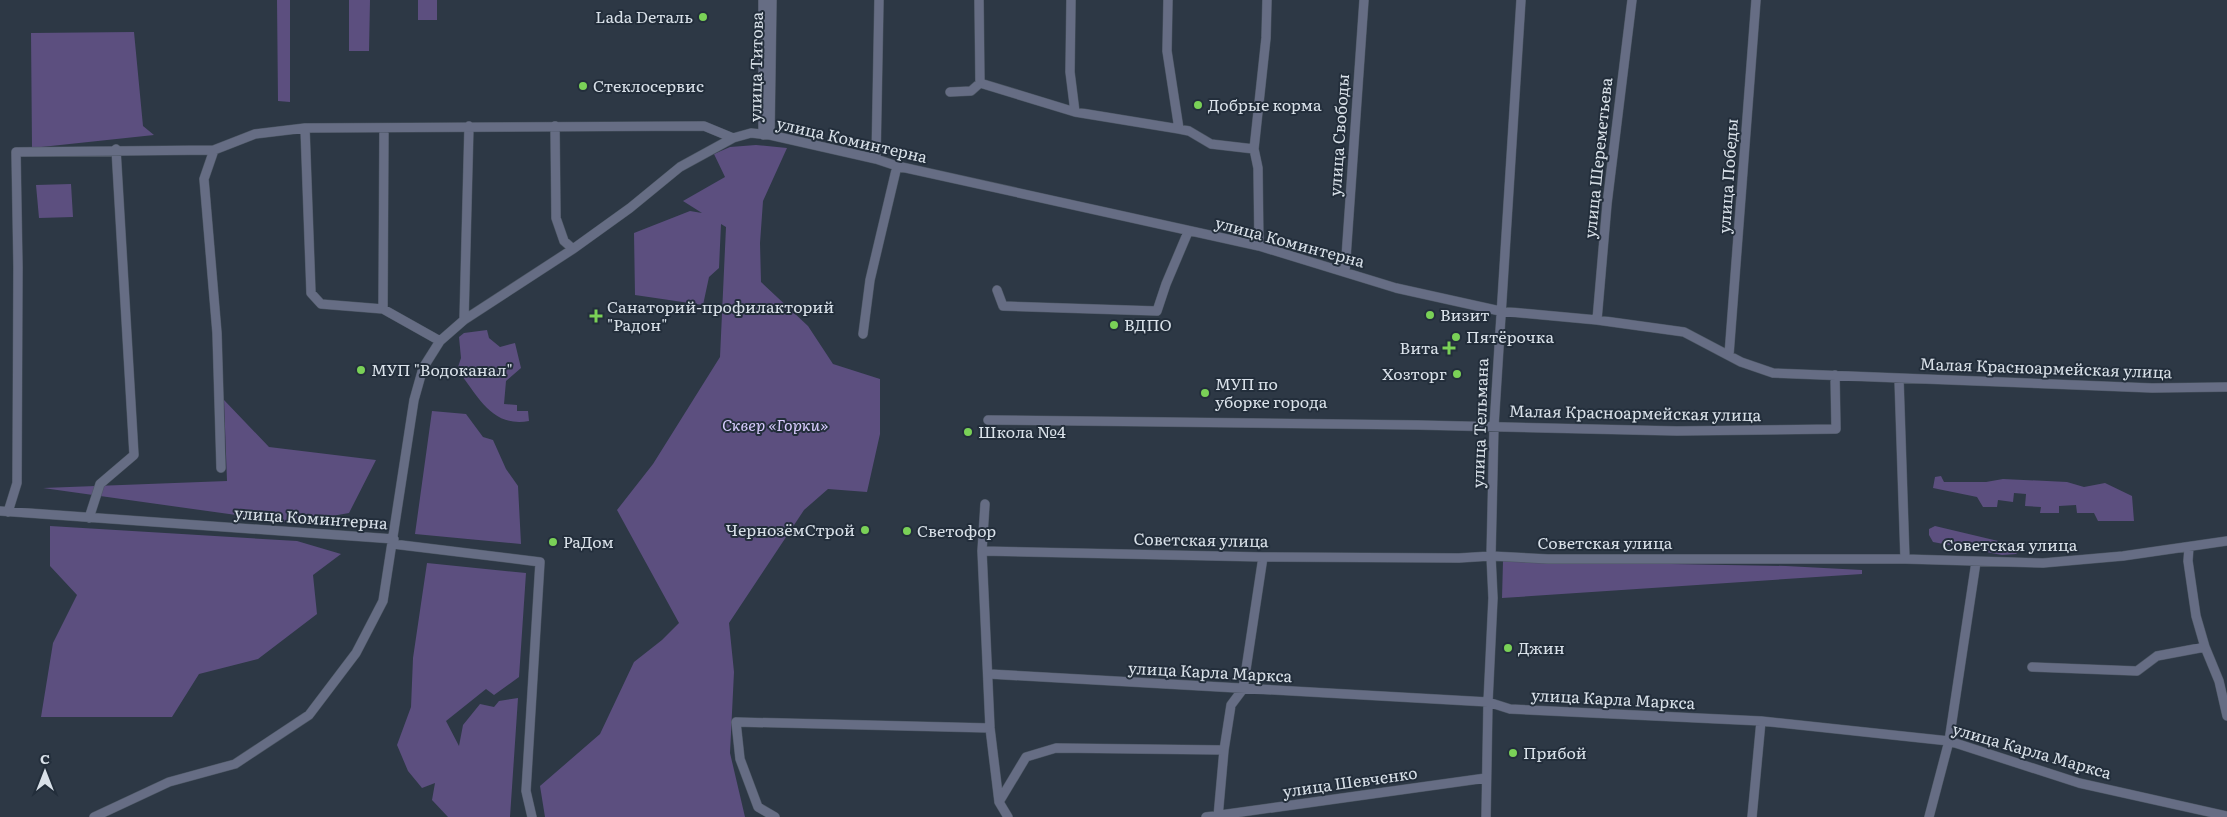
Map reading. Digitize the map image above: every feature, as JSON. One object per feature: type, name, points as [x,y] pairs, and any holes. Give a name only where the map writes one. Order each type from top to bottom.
[{"type":"street","name":"улица Титова","points":[[763,0],[766,135]]},
{"type":"street","name":"улица Титова","points":[[766,135],[772,0]]},
{"type":"street","points":[[876,159],[879,0]]},
{"type":"street","points":[[950,92],[971,92],[980,83],[979,0]]},
{"type":"street","points":[[1071,0],[1070,72],[1075,112]]},
{"type":"street","points":[[1168,0],[1167,51],[1179,129]]},
{"type":"street","points":[[1259,246],[1258,168],[1254,149],[1266,38],[1268,0]]},
{"type":"street","name":"улица Свободы","points":[[1345,272],[1364,0]]},
{"type":"street","name":"улица Тельмана","points":[[1486,817],[1488,702],[1493,598],[1491,556],[1494,426],[1521,0]]},
{"type":"street","name":"улица Шереметьева","points":[[1597,320],[1607,204],[1632,0]]},
{"type":"street","name":"улица Победы","points":[[1729,355],[1756,0]]},
{"type":"street","points":[[980,83],[1075,112],[1189,131],[1211,144],[1254,149]]},
{"type":"street","points":[[464,320],[469,126]]},
{"type":"street","points":[[555,126],[556,218],[564,241],[572,249]]},
{"type":"street","points":[[4,512],[17,484],[18,267],[16,152],[116,149],[214,150],[255,134],[305,128],[704,126],[733,138]]},
{"type":"street","points":[[305,128],[311,293],[321,304],[383,309],[440,341]]},
{"type":"street","points":[[383,309],[384,128]]},
{"type":"street","name":"улица Коминтерна","points":[[4,512],[393,542],[414,400],[423,368],[440,341],[464,320],[572,249],[630,208],[680,167],[733,138],[751,133],[876,159],[897,166],[1188,232],[1259,246],[1396,288],[1500,311],[1597,320],[1684,332],[1741,362],[1773,373],[1835,375]]},
{"type":"street","points":[[89,518],[100,484],[134,455],[116,149]]},
{"type":"street","points":[[214,150],[204,179],[218,333],[221,468]]},
{"type":"street","points":[[863,334],[870,280],[897,166]]},
{"type":"street","points":[[997,290],[1003,306],[1157,311],[1188,232]]},
{"type":"street","name":"Малая Красноармейская улица","points":[[988,420],[1494,426],[1677,431],[1836,429],[1835,375],[2152,388],[2227,387]]},
{"type":"street","points":[[1899,378],[1905,559]]},
{"type":"street","points":[[986,504],[982,551],[990,728],[999,802],[1008,817]]},
{"type":"street","name":"Советская улица","points":[[982,551],[1263,557],[1459,558],[1491,556],[1548,559],[1905,559],[2043,563],[2123,556],[2227,541]]},
{"type":"street","points":[[94,817],[170,782],[235,764],[309,715],[356,653],[383,601],[393,542],[540,562],[526,791],[532,817]]},
{"type":"street","points":[[2189,547],[2188,561],[2196,616],[2204,648],[2219,681],[2227,716]]},
{"type":"street","points":[[1218,817],[1224,750],[1231,705],[1243,689],[1263,557]]},
{"type":"street","points":[[1929,817],[1949,741],[1976,562]]},
{"type":"street","points":[[2032,667],[2138,671],[2157,656],[2204,648]]},
{"type":"street","name":"улица Карла Маркса","points":[[988,674],[1488,702],[1510,709],[1761,720],[1949,741],[2079,783],[2227,816]]},
{"type":"street","points":[[1752,817],[1761,720]]},
{"type":"street","points":[[775,817],[758,807],[740,759],[736,722],[990,728]]},
{"type":"street","points":[[999,802],[1026,757],[1056,748],[1224,750]]},
{"type":"street","name":"улица Шевченко","points":[[1206,817],[1218,817],[1486,778]]},
{"type":"green space","points":[[277,0],[290,0],[290,102],[278,101]]},
{"type":"green space","points":[[349,0],[370,0],[369,51],[349,51]]},
{"type":"green space","points":[[418,0],[437,0],[437,20],[418,20]]},
{"type":"green space","points":[[134,32],[143,126],[154,135],[32,148],[31,33]]},
{"type":"green space","name":"Сквер «Горки»","points":[[756,145],[787,148],[763,201],[760,243],[761,282],[808,326],[833,364],[880,379],[880,434],[867,492],[828,489],[804,510],[729,623],[734,672],[730,753],[745,817],[545,817],[540,786],[600,734],[634,662],[662,640],[679,623],[617,510],[653,464],[720,357],[726,227],[721,224],[719,268],[709,277],[703,305],[635,295],[634,233],[690,211],[702,213],[683,201],[725,177],[714,154],[730,147]]},
{"type":"green space","points":[[71,184],[73,217],[39,218],[36,185]]},
{"type":"green space","points":[[487,330],[489,338],[500,347],[515,343],[521,368],[506,381],[504,404],[517,405],[517,411],[528,411],[529,421],[516,422],[495,414],[479,399],[457,370],[461,358],[459,337],[464,333]]},
{"type":"green space","points":[[224,400],[269,447],[376,460],[349,513],[293,523],[43,488],[227,481]]},
{"type":"green space","points":[[432,411],[466,414],[483,437],[493,440],[506,469],[518,486],[521,544],[415,534]]},
{"type":"green space","points":[[1941,476],[1944,482],[1986,482],[2003,479],[2067,482],[2084,487],[2105,483],[2132,496],[2134,521],[2098,521],[2094,513],[2077,513],[2076,505],[2059,506],[2059,513],[2040,513],[2041,507],[2025,506],[2026,494],[2014,493],[2013,502],[1998,500],[1997,507],[1983,507],[1977,497],[1933,488],[1935,477]]},
{"type":"green space","points":[[50,526],[297,541],[341,554],[313,575],[317,614],[258,659],[199,674],[172,717],[41,717],[53,643],[77,595],[50,566]]},
{"type":"green space","points":[[1935,526],[2015,545],[2021,549],[2016,554],[2002,555],[1933,542],[1929,535],[1929,529]]},
{"type":"green space","points":[[1503,561],[1786,566],[1862,570],[1862,574],[1502,598]]},
{"type":"green space","points":[[427,563],[526,573],[519,677],[494,695],[486,689],[446,721],[459,746],[463,725],[480,704],[494,707],[499,701],[518,698],[510,817],[448,817],[432,800],[435,783],[422,788],[408,771],[397,745],[411,707],[413,658]]},
{"type":"place","name":"Lada Dеталь","points":[[703,17]]},
{"type":"place","name":"Стеклосервис","points":[[583,86]]},
{"type":"place","name":"Добрые корма","points":[[1198,105]]},
{"type":"place","name":"Визит","points":[[1430,315]]},
{"type":"place","name":"Санаторий-профилакторий \"Радон\"","points":[[596,316]]},
{"type":"place","name":"ВДПО","points":[[1114,325]]},
{"type":"place","name":"Пятёрочка","points":[[1456,337]]},
{"type":"place","name":"Вита","points":[[1449,348]]},
{"type":"place","name":"МУП \"Водоканал\"","points":[[361,370]]},
{"type":"place","name":"Хозторг","points":[[1457,374]]},
{"type":"place","name":"МУП по уборке города","points":[[1205,393]]},
{"type":"place","name":"Школа №4","points":[[968,432]]},
{"type":"place","name":"ЧернозёмСтрой","points":[[865,530]]},
{"type":"place","name":"Светофор","points":[[907,531]]},
{"type":"place","name":"РаДом","points":[[553,542]]},
{"type":"place","name":"Джин","points":[[1508,648]]},
{"type":"place","name":"Прибой","points":[[1513,753]]}]
